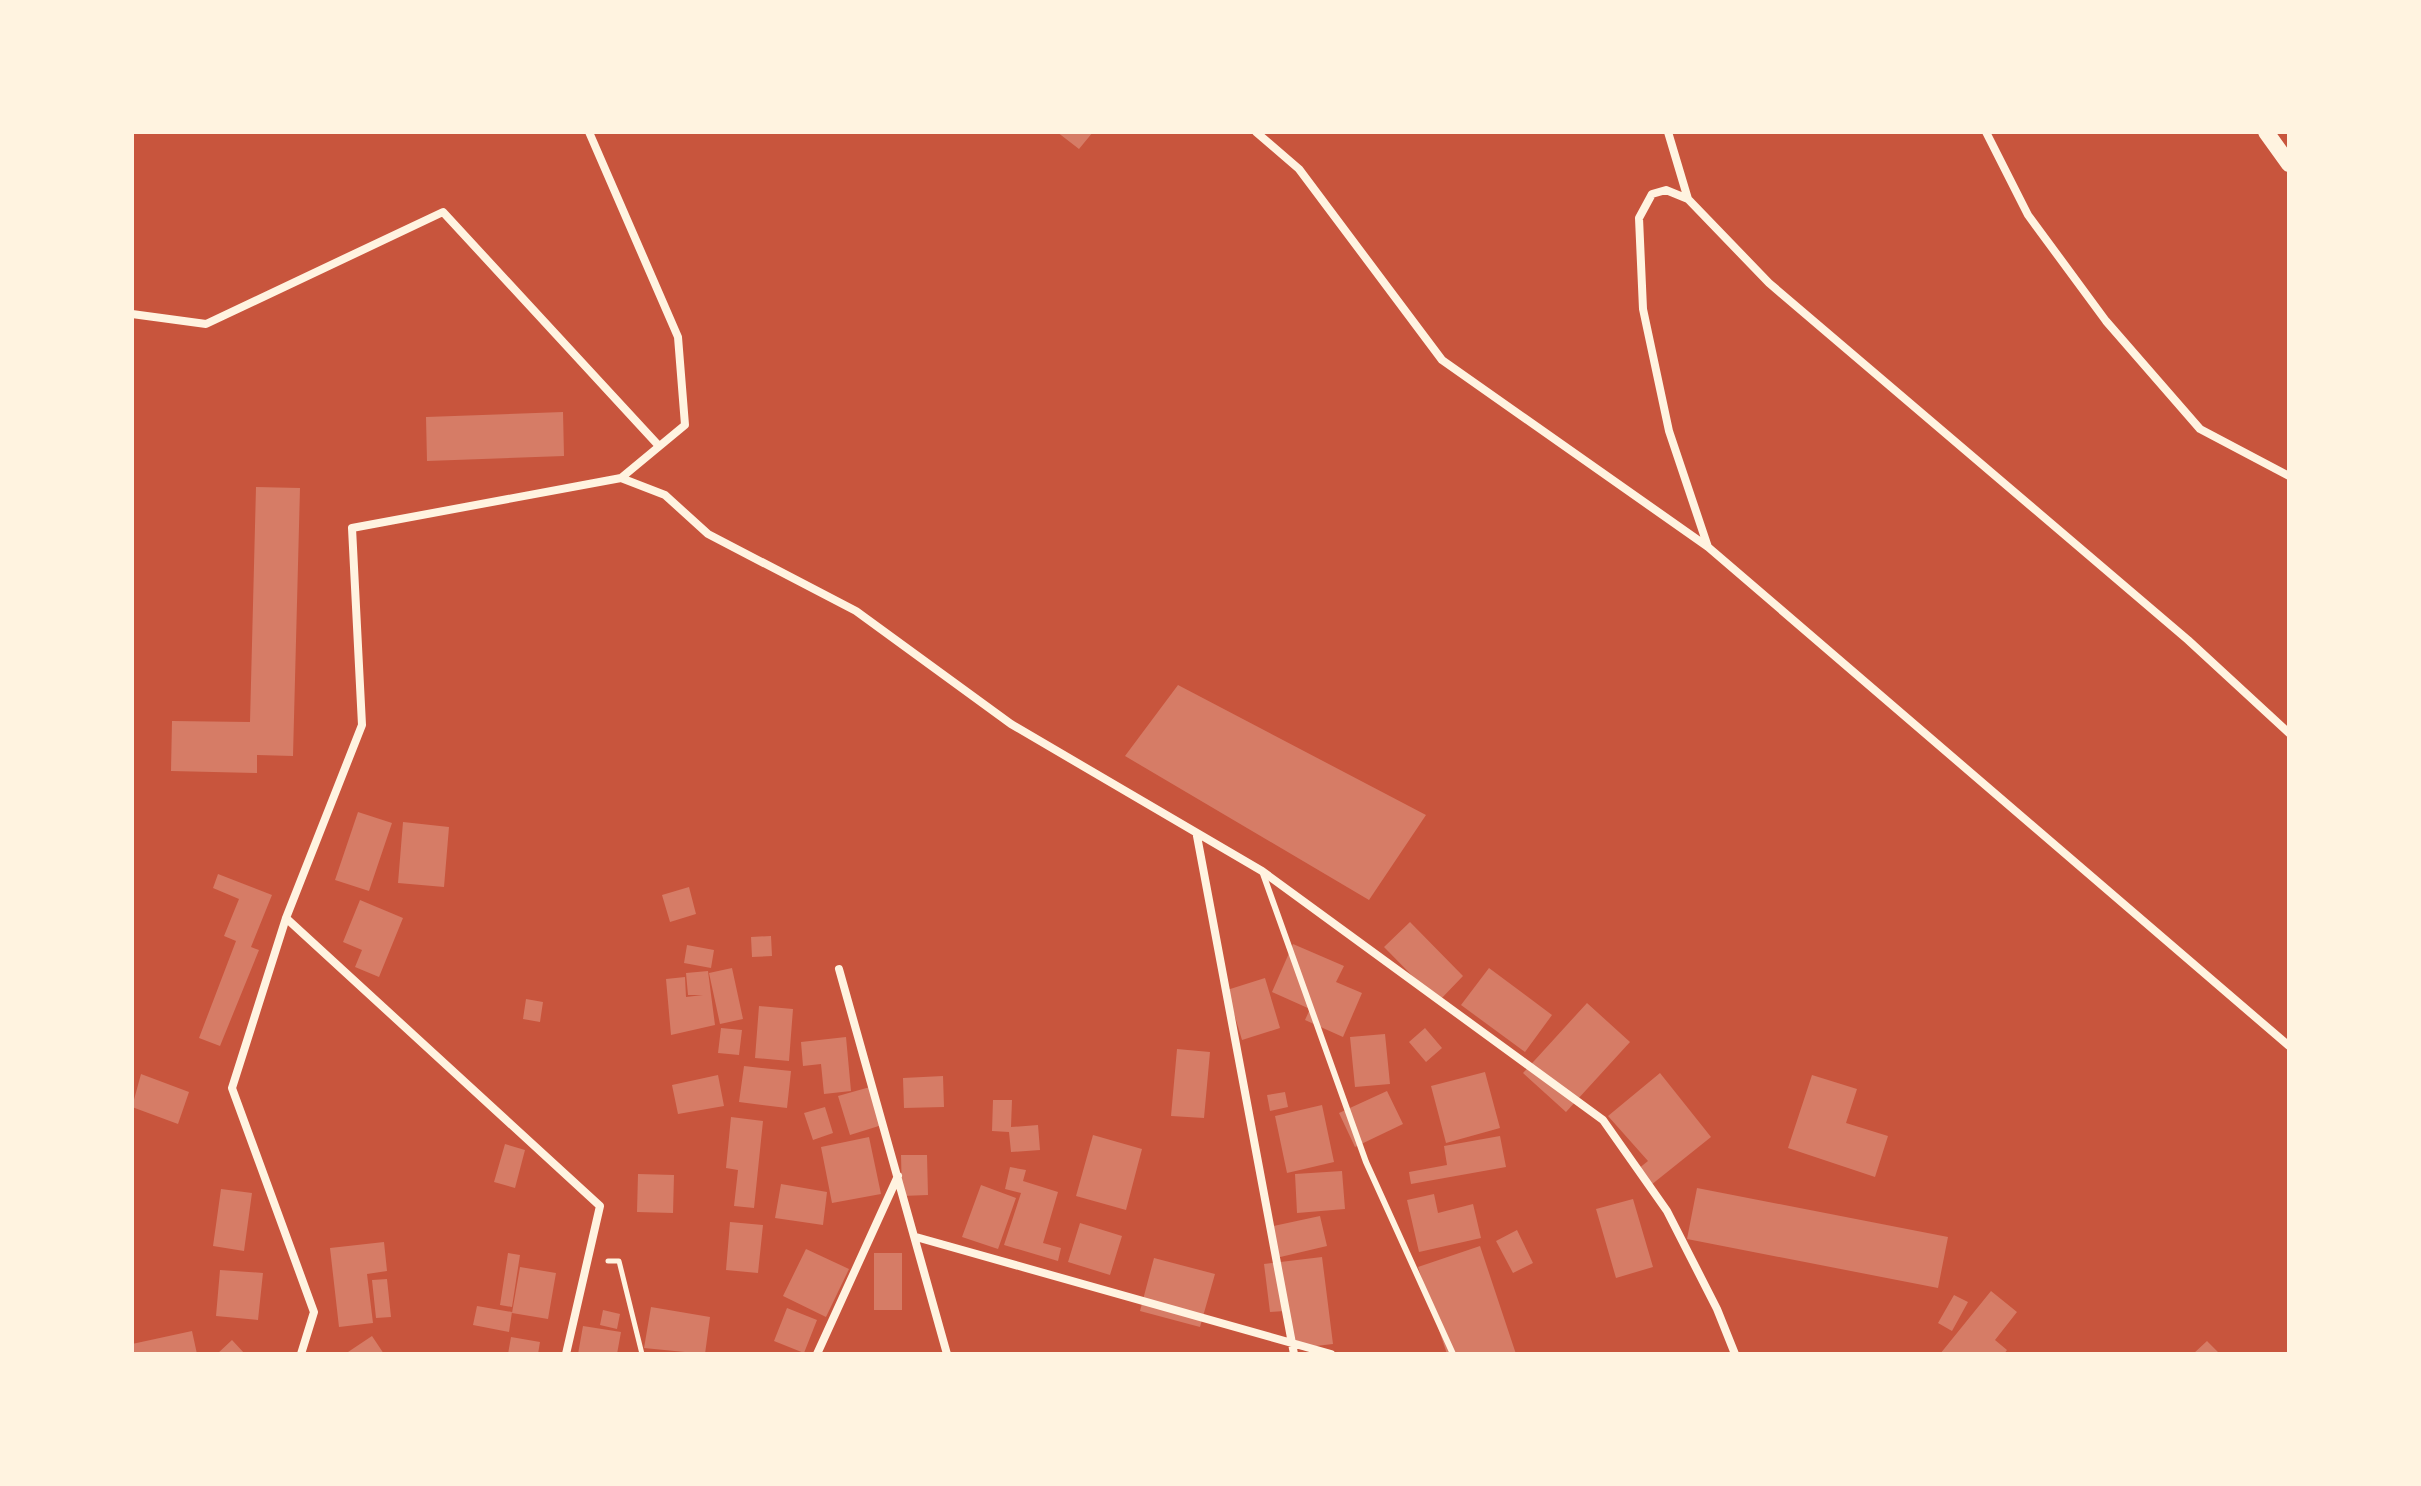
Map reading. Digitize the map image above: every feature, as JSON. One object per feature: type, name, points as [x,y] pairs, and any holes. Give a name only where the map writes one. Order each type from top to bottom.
[{"type":"main road","points":[[2266,132],[2289,164]]},
{"type":"street","points":[[301,1354],[314,1312],[232,1088],[286,918],[362,725],[352,528],[621,478],[685,425],[678,337],[589,132]]},
{"type":"street","points":[[1256,132],[1299,169],[1442,360],[1708,547],[2289,1046]]},
{"type":"street","points":[[1668,132],[1688,199]]},
{"type":"street","points":[[1986,132],[2028,215],[2106,321],[2200,429],[2289,476]]},
{"type":"street","points":[[1708,547],[1669,431],[1643,309],[1639,218],[1652,194],[1666,190],[1688,199],[1769,283],[2188,640],[2289,733]]},
{"type":"street","points":[[132,314],[206,324],[443,212],[659,446]]},
{"type":"street","points":[[621,478],[665,495],[708,534],[856,611],[1011,724],[1197,836],[1262,871],[1603,1120],[1667,1211],[1717,1309],[1735,1354]]},
{"type":"street","points":[[1197,836],[1294,1354]]},
{"type":"street","points":[[286,918],[600,1206],[566,1354]]},
{"type":"street","points":[[839,969],[947,1354]]},
{"type":"street","points":[[817,1354],[898,1176]]},
{"type":"street","points":[[916,1237],[1331,1354]]},
{"type":"lane","points":[[1262,871],[1366,1162],[1453,1354]]},
{"type":"path","points":[[587,1263],[619,1261],[642,1354]]},
{"type":"building","points":[[1057,132],[1093,132],[1079,149]]},
{"type":"building","points":[[563,412],[564,456],[427,461],[426,417]]},
{"type":"building","points":[[256,487],[300,488],[293,756],[257,755],[257,773],[171,771],[172,721],[250,722]]},
{"type":"building","points":[[1178,685],[1426,815],[1369,900],[1125,756]]},
{"type":"building","points":[[358,812],[392,823],[369,891],[335,880]]},
{"type":"building","points":[[403,822],[449,827],[444,887],[398,883]]},
{"type":"building","points":[[218,874],[272,895],[251,947],[259,950],[220,1046],[199,1038],[236,941],[224,936],[239,899],[213,888]]},
{"type":"building","points":[[689,887],[696,914],[670,922],[662,895]]},
{"type":"building","points":[[360,900],[403,918],[379,977],[355,967],[362,950],[343,942]]},
{"type":"building","points":[[1410,922],[1463,976],[1438,1002],[1384,947]]},
{"type":"building","points":[[771,936],[772,956],[752,957],[751,937]]},
{"type":"building","points":[[1293,944],[1344,966],[1336,982],[1362,993],[1343,1037],[1305,1020],[1310,1009],[1272,992]]},
{"type":"building","points":[[687,945],[714,950],[711,968],[684,963]]},
{"type":"building","points":[[732,968],[743,1019],[720,1024],[709,973]]},
{"type":"building","points":[[1489,968],[1552,1015],[1525,1052],[1461,1005]]},
{"type":"building","points":[[708,971],[715,1025],[671,1035],[666,979],[685,977],[686,997],[703,995],[688,995],[686,973]]},
{"type":"building","points":[[1265,978],[1280,1028],[1242,1040],[1227,990]]},
{"type":"building","points":[[526,999],[543,1002],[540,1022],[523,1019]]},
{"type":"building","points":[[1587,1003],[1630,1042],[1566,1112],[1523,1073]]},
{"type":"building","points":[[759,1006],[793,1009],[789,1061],[755,1058]]},
{"type":"building","points":[[721,1028],[742,1030],[739,1055],[718,1053]]},
{"type":"building","points":[[1425,1028],[1442,1048],[1426,1062],[1409,1042]]},
{"type":"building","points":[[1385,1034],[1390,1084],[1355,1087],[1350,1037]]},
{"type":"building","points":[[846,1037],[851,1091],[824,1094],[821,1064],[803,1066],[801,1042]]},
{"type":"building","points":[[1177,1049],[1210,1052],[1204,1118],[1171,1116]]},
{"type":"building","points":[[744,1066],[791,1071],[787,1108],[739,1102]]},
{"type":"building","points":[[1485,1072],[1500,1128],[1446,1143],[1431,1086]]},
{"type":"building","points":[[1660,1073],[1711,1137],[1651,1185],[1638,1169],[1648,1161],[1608,1116]]},
{"type":"building","points":[[141,1074],[189,1092],[178,1124],[132,1107]]},
{"type":"building","points":[[718,1075],[724,1106],[678,1114],[672,1085]]},
{"type":"building","points":[[1812,1075],[1857,1089],[1846,1123],[1888,1136],[1875,1177],[1788,1148]]},
{"type":"building","points":[[943,1076],[944,1107],[904,1108],[903,1078]]},
{"type":"building","points":[[870,1087],[882,1125],[850,1135],[838,1096]]},
{"type":"building","points":[[1387,1091],[1403,1124],[1355,1147],[1339,1113]]},
{"type":"building","points":[[1285,1092],[1288,1107],[1270,1111],[1267,1095]]},
{"type":"building","points":[[993,1100],[1012,1100],[1011,1127],[1038,1125],[1040,1150],[1011,1152],[1009,1132],[992,1131]]},
{"type":"building","points":[[1322,1105],[1334,1162],[1287,1173],[1275,1116]]},
{"type":"building","points":[[825,1107],[833,1133],[813,1140],[804,1113]]},
{"type":"building","points":[[731,1117],[763,1121],[754,1208],[734,1206],[738,1170],[726,1168]]},
{"type":"building","points":[[1093,1135],[1142,1149],[1126,1210],[1076,1196]]},
{"type":"building","points":[[1500,1136],[1506,1167],[1411,1184],[1409,1172],[1447,1165],[1444,1146]]},
{"type":"building","points":[[869,1137],[881,1194],[832,1203],[821,1147]]},
{"type":"building","points":[[505,1144],[525,1150],[515,1188],[494,1182]]},
{"type":"building","points":[[901,1155],[927,1155],[928,1195],[902,1196]]},
{"type":"building","points":[[1010,1167],[1026,1170],[1023,1181],[1058,1192],[1043,1243],[1061,1248],[1058,1261],[1004,1245],[1021,1193],[1005,1189]]},
{"type":"building","points":[[1342,1171],[1345,1209],[1297,1213],[1295,1174]]},
{"type":"building","points":[[638,1174],[674,1175],[673,1213],[637,1212]]},
{"type":"building","points":[[781,1184],[827,1192],[823,1225],[775,1218]]},
{"type":"building","points":[[981,1185],[1016,1198],[998,1249],[962,1237]]},
{"type":"building","points":[[1697,1188],[1948,1237],[1938,1288],[1687,1239]]},
{"type":"building","points":[[221,1189],[252,1193],[244,1251],[213,1246]]},
{"type":"building","points":[[1434,1194],[1438,1213],[1473,1204],[1481,1238],[1419,1252],[1407,1200]]},
{"type":"building","points":[[1633,1199],[1653,1267],[1616,1278],[1596,1209]]},
{"type":"building","points":[[1320,1216],[1327,1246],[1276,1258],[1269,1227]]},
{"type":"building","points":[[730,1222],[763,1225],[758,1273],[726,1270]]},
{"type":"building","points":[[1080,1223],[1122,1236],[1110,1275],[1068,1262]]},
{"type":"building","points":[[1517,1230],[1533,1263],[1513,1273],[1496,1241]]},
{"type":"building","points":[[384,1242],[387,1271],[367,1274],[373,1323],[339,1327],[330,1248]]},
{"type":"building","points":[[1480,1246],[1516,1354],[1447,1354],[1418,1267]]},
{"type":"building","points":[[806,1249],[849,1269],[826,1317],[783,1296]]},
{"type":"building","points":[[508,1253],[520,1255],[512,1307],[500,1305]]},
{"type":"building","points":[[874,1253],[902,1253],[902,1310],[874,1310]]},
{"type":"building","points":[[1322,1257],[1333,1344],[1290,1349],[1285,1311],[1270,1312],[1264,1264]]},
{"type":"building","points":[[1154,1258],[1215,1274],[1200,1327],[1140,1311]]},
{"type":"building","points":[[520,1267],[556,1273],[548,1319],[512,1313]]},
{"type":"building","points":[[220,1270],[263,1273],[258,1320],[216,1316]]},
{"type":"building","points":[[387,1279],[391,1317],[376,1318],[372,1280]]},
{"type":"building","points":[[1991,1291],[2017,1312],[1995,1340],[2007,1350],[2004,1354],[1940,1354]]},
{"type":"building","points":[[1954,1295],[1968,1302],[1952,1331],[1938,1323]]},
{"type":"building","points":[[477,1306],[512,1312],[509,1332],[473,1325]]},
{"type":"building","points":[[651,1307],[710,1317],[705,1354],[644,1348]]},
{"type":"building","points":[[787,1308],[817,1320],[804,1353],[774,1341]]},
{"type":"building","points":[[603,1310],[620,1314],[617,1329],[600,1325]]},
{"type":"building","points":[[583,1326],[621,1332],[617,1354],[578,1354]]},
{"type":"building","points":[[192,1331],[197,1354],[132,1354],[132,1344]]},
{"type":"building","points":[[372,1336],[384,1354],[345,1354]]},
{"type":"building","points":[[511,1337],[540,1342],[538,1354],[508,1354]]},
{"type":"building","points":[[232,1340],[245,1354],[217,1354]]},
{"type":"building","points":[[2207,1341],[2220,1354],[2193,1354]]}]
